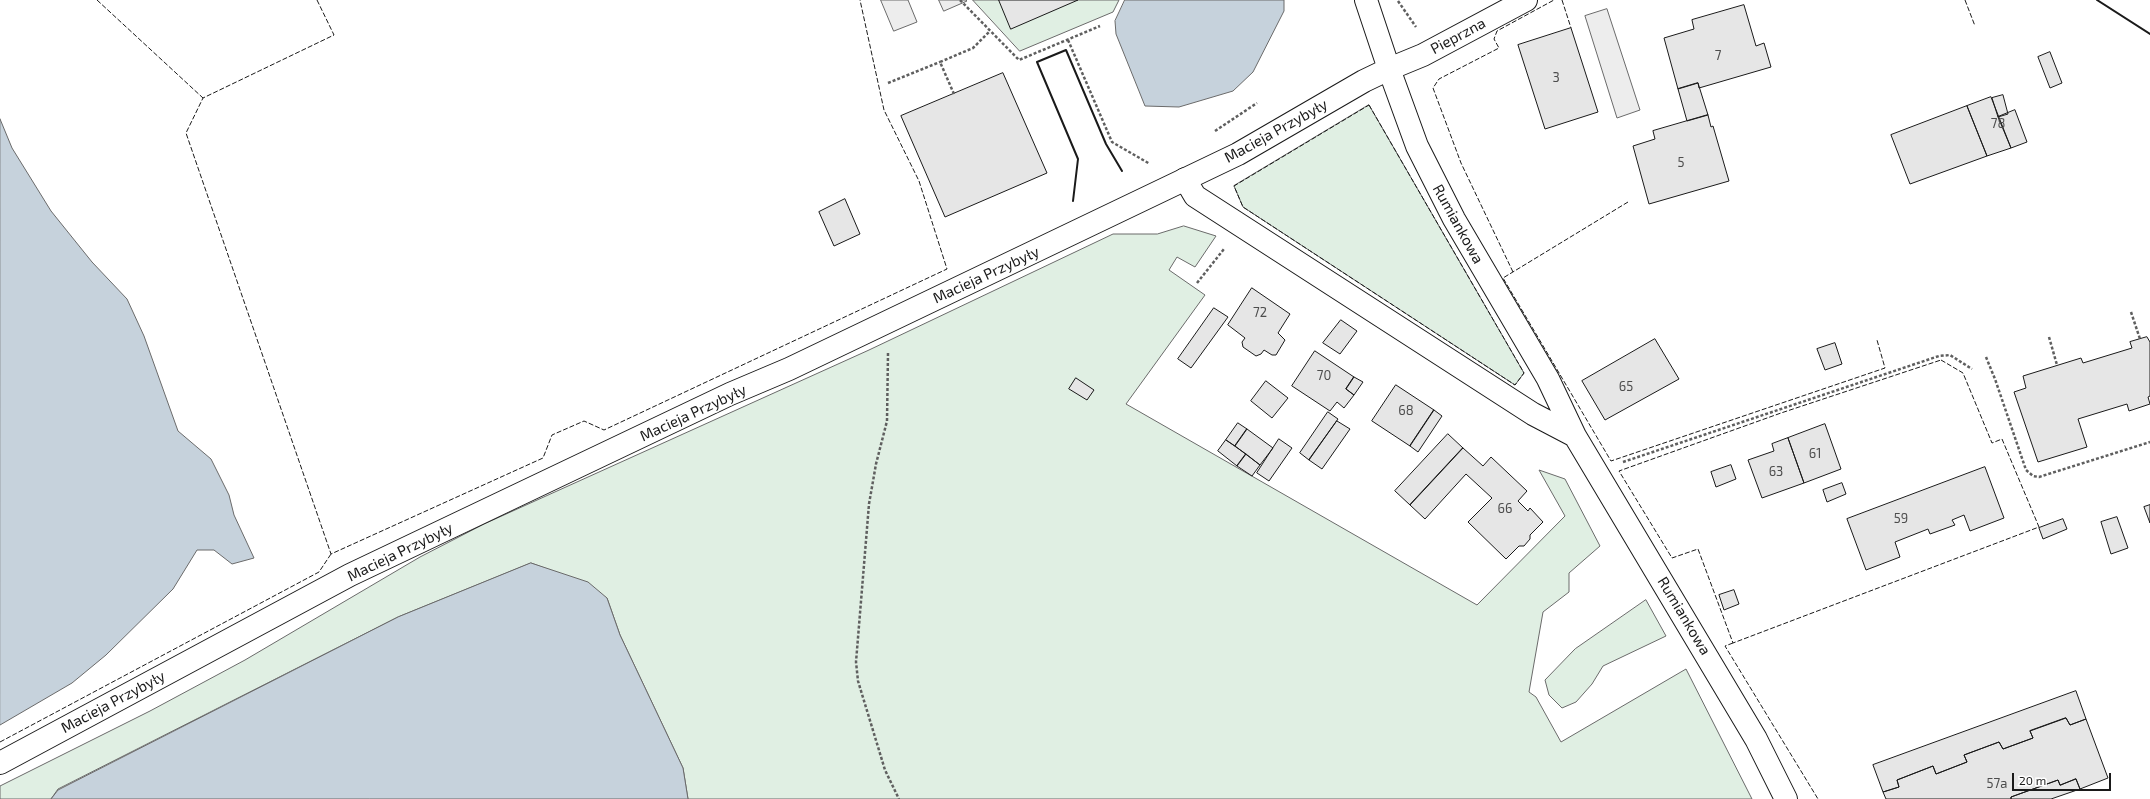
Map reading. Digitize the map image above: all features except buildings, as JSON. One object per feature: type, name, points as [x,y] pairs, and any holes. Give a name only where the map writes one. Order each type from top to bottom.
[{"type":"street","name":"Rumiankowa","points":[[1366,0],[1417,146],[1454,220],[1548,379],[1576,436],[1756,739],[1786,799]]},
{"type":"street","name":"Pieprzna","points":[[1389,69],[1423,55],[1526,0]]},
{"type":"street","name":"Macieja Przybyły","points":[[0,763],[350,575],[730,394],[789,369],[882,325],[1238,154],[1364,81],[1389,69]]},
{"type":"street","points":[[1185,179],[1195,196],[1533,414],[1576,436]]},
{"type":"path","points":[[960,0],[1019,60],[1100,26]]},
{"type":"path","points":[[888,84],[973,48],[990,31]]},
{"type":"path","points":[[1068,40],[1112,142],[1154,166]]},
{"type":"path","points":[[940,62],[954,94]]},
{"type":"path","points":[[1212,134],[1257,103]]},
{"type":"path","points":[[1197,284],[1229,243]]},
{"type":"path","points":[[2131,312],[2140,339]]},
{"type":"path","points":[[882,325],[890,358],[887,421],[876,464],[869,504],[856,662],[858,681],[885,770],[899,799]]},
{"type":"path","points":[[2049,337],[2057,365]]},
{"type":"path","points":[[1600,475],[1616,465],[1939,356],[1950,355],[1972,369]]},
{"type":"path","points":[[1986,357],[1996,379],[2026,470],[2033,476],[2039,477],[2150,442]]},
{"type":"green space","points":[[973,0],[1119,0],[1113,12],[1020,51]]},
{"type":"green space","points":[[1369,105],[1524,373],[1515,385],[1243,207],[1234,186]]},
{"type":"green space","points":[[1184,226],[1216,236],[1195,267],[1177,257],[1169,270],[1205,295],[1126,404],[1477,605],[1565,516],[1539,470],[1565,479],[1600,546],[1569,573],[1569,592],[1543,612],[1529,692],[1536,697],[1561,742],[1686,669],[1752,799],[688,799],[683,768],[620,635],[607,598],[558,573],[531,563],[398,617],[58,789],[51,799],[0,799],[0,786],[150,711],[245,660],[420,557],[484,524],[869,350],[1113,234],[1157,234]]},
{"type":"green space","points":[[1646,600],[1666,636],[1603,666],[1592,684],[1576,702],[1562,708],[1549,695],[1545,680],[1575,649]]},
{"type":"shaded area","points":[[881,0],[908,0],[917,22],[894,31]]},
{"type":"shaded area","points":[[939,0],[966,0],[967,1],[944,11]]},
{"type":"shaded area","points":[[1125,0],[1284,0],[1284,11],[1253,72],[1233,91],[1179,107],[1145,106],[1116,34],[1115,21]]},
{"type":"shaded area","points":[[1607,9],[1640,110],[1617,118],[1585,16]]},
{"type":"shaded area","points":[[0,119],[12,148],[51,211],[92,262],[127,299],[144,336],[178,431],[211,459],[229,495],[234,515],[254,558],[232,564],[214,550],[197,550],[173,589],[106,655],[72,683],[0,725]]},
{"type":"shaded area","points":[[531,563],[588,582],[607,598],[620,635],[683,768],[688,799],[51,799],[58,790],[398,617]]},
{"type":"fence","points":[[97,0],[203,98]]},
{"type":"fence","points":[[317,0],[334,35],[203,98],[186,133],[331,554],[543,458],[552,435],[584,421],[604,430],[947,269],[919,181],[884,110],[860,0]]},
{"type":"fence","points":[[1513,272],[1461,163],[1433,88],[1439,79],[1499,48],[1494,39],[1497,31],[1554,0]]},
{"type":"fence","points":[[1562,0],[1571,28]]},
{"type":"fence","points":[[1965,0],[1975,26]]},
{"type":"fence","points":[[1369,105],[1524,373],[1515,385],[1243,207],[1234,186],[1369,105]]},
{"type":"fence","points":[[1628,202],[1503,278],[1611,461],[1885,368],[1877,340]]},
{"type":"fence","points":[[1941,360],[1963,373],[1992,443],[2002,439],[2039,527],[1733,643],[1698,549],[1672,558],[1619,471],[1781,413],[1941,360]]},
{"type":"fence","points":[[0,742],[319,572],[331,554]]},
{"type":"fence","points":[[1733,643],[1725,646],[1818,799]]},
{"type":"wall","points":[[2097,0],[2150,34]]},
{"type":"wall","points":[[1073,201],[1078,159],[1037,62],[1066,50],[1106,144],[1122,171]]}]
